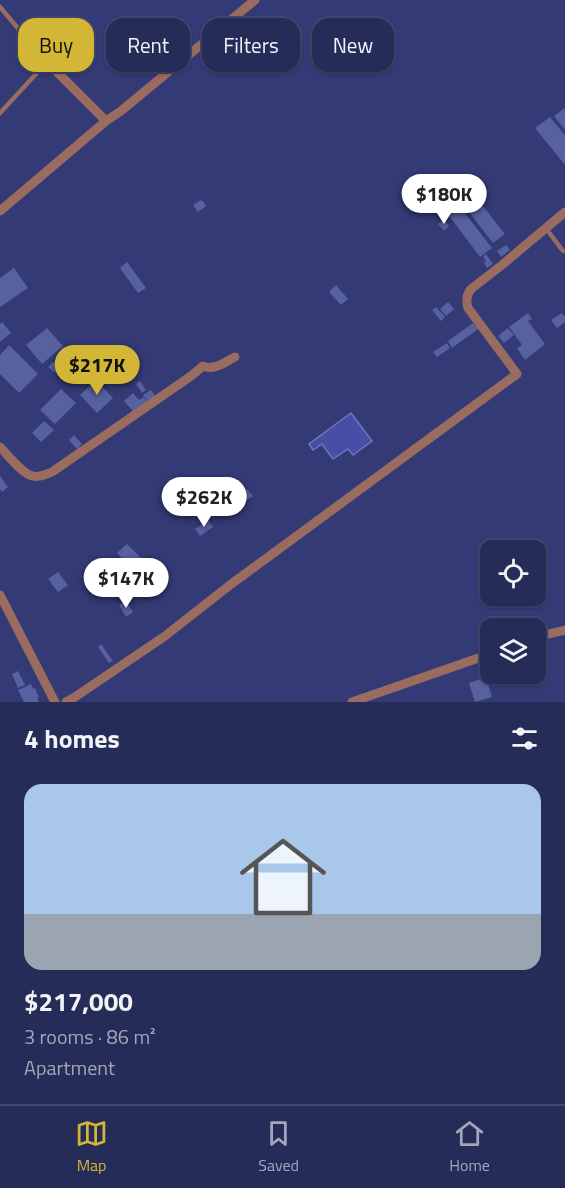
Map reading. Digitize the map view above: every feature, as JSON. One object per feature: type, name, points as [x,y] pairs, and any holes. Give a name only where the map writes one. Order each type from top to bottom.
[{"type":"street","points":[[0,211],[255,0]]},
{"type":"street","points":[[57,72],[106,121]]},
{"type":"street","points":[[66,702],[165,636],[230,585],[517,374],[468,308],[468,293],[565,212]]},
{"type":"street","points":[[0,447],[30,476],[36,477],[52,472],[203,366],[215,367],[235,357]]},
{"type":"street","points":[[0,595],[55,702]]},
{"type":"street","points":[[546,635],[565,630]]},
{"type":"street","points":[[352,702],[480,657]]},
{"type":"lane","points":[[0,7],[18,28]]},
{"type":"lane","points":[[0,112],[38,72]]},
{"type":"lane","points":[[545,227],[563,251]]},
{"type":"shaded area","points":[[351,413],[372,441],[353,455],[348,449],[333,459],[322,444],[313,450],[309,444]]},
{"type":"building","points":[[565,108],[565,130],[554,116]]},
{"type":"building","points":[[550,117],[565,135],[565,165],[535,128]]},
{"type":"building","points":[[463,181],[505,234],[493,243],[452,190]]},
{"type":"building","points":[[449,193],[492,248],[480,257],[438,201]]},
{"type":"building","points":[[201,200],[206,206],[198,212],[193,205]]},
{"type":"building","points":[[444,219],[449,226],[444,231],[438,224]]},
{"type":"building","points":[[506,245],[510,250],[501,257],[497,251]]},
{"type":"building","points":[[486,254],[493,264],[487,268],[483,257]]},
{"type":"building","points":[[127,262],[146,288],[138,293],[120,268]]},
{"type":"building","points":[[14,268],[28,288],[0,307],[0,278]]},
{"type":"building","points":[[336,285],[348,299],[341,305],[329,292]]},
{"type":"building","points":[[448,302],[454,309],[446,316],[440,309]]},
{"type":"building","points":[[436,307],[445,317],[441,321],[432,310]]},
{"type":"building","points":[[528,313],[532,319],[528,321],[545,344],[525,360],[517,348],[522,345],[509,327]]},
{"type":"building","points":[[562,313],[565,322],[557,328],[551,320]]},
{"type":"building","points":[[2,322],[11,333],[0,342],[0,324]]},
{"type":"building","points":[[473,323],[478,329],[452,348],[448,341]]},
{"type":"building","points":[[47,328],[63,346],[42,364],[26,345]]},
{"type":"building","points":[[508,328],[514,335],[504,343],[498,336]]},
{"type":"building","points":[[447,343],[450,348],[437,357],[433,352]]},
{"type":"building","points":[[9,345],[38,374],[19,393],[0,374],[0,355]]},
{"type":"building","points":[[53,362],[60,368],[55,373],[48,367]]},
{"type":"building","points":[[96,380],[113,398],[97,413],[80,395]]},
{"type":"building","points":[[140,381],[146,390],[142,393],[136,384]]},
{"type":"building","points":[[61,389],[76,403],[55,424],[40,410]]},
{"type":"building","points":[[151,390],[155,396],[148,401],[143,395]]},
{"type":"building","points":[[133,393],[139,400],[144,397],[147,401],[133,411],[124,401]]},
{"type":"building","points":[[44,421],[54,430],[41,442],[32,433]]},
{"type":"building","points":[[74,435],[82,444],[77,449],[69,440]]},
{"type":"building","points":[[0,476],[8,487],[2,492],[0,489]]},
{"type":"building","points":[[247,489],[253,496],[240,505],[235,498]]},
{"type":"building","points":[[208,520],[213,527],[200,536],[195,529]]},
{"type":"building","points":[[127,544],[144,561],[134,571],[117,553]]},
{"type":"building","points":[[100,561],[118,582],[115,585],[117,588],[108,595],[97,586],[100,583],[97,579],[94,582],[88,575],[91,573],[89,570]]},
{"type":"building","points":[[58,572],[68,585],[58,592],[48,579]]},
{"type":"building","points":[[126,601],[133,612],[126,617],[119,605]]},
{"type":"building","points":[[101,644],[113,661],[109,663],[98,647]]},
{"type":"building","points":[[18,671],[25,685],[18,688],[12,674]]},
{"type":"building","points":[[480,679],[480,684],[488,684],[492,697],[475,702],[469,683]]},
{"type":"building","points":[[31,684],[39,697],[37,698],[39,702],[24,702],[18,690]]}]
